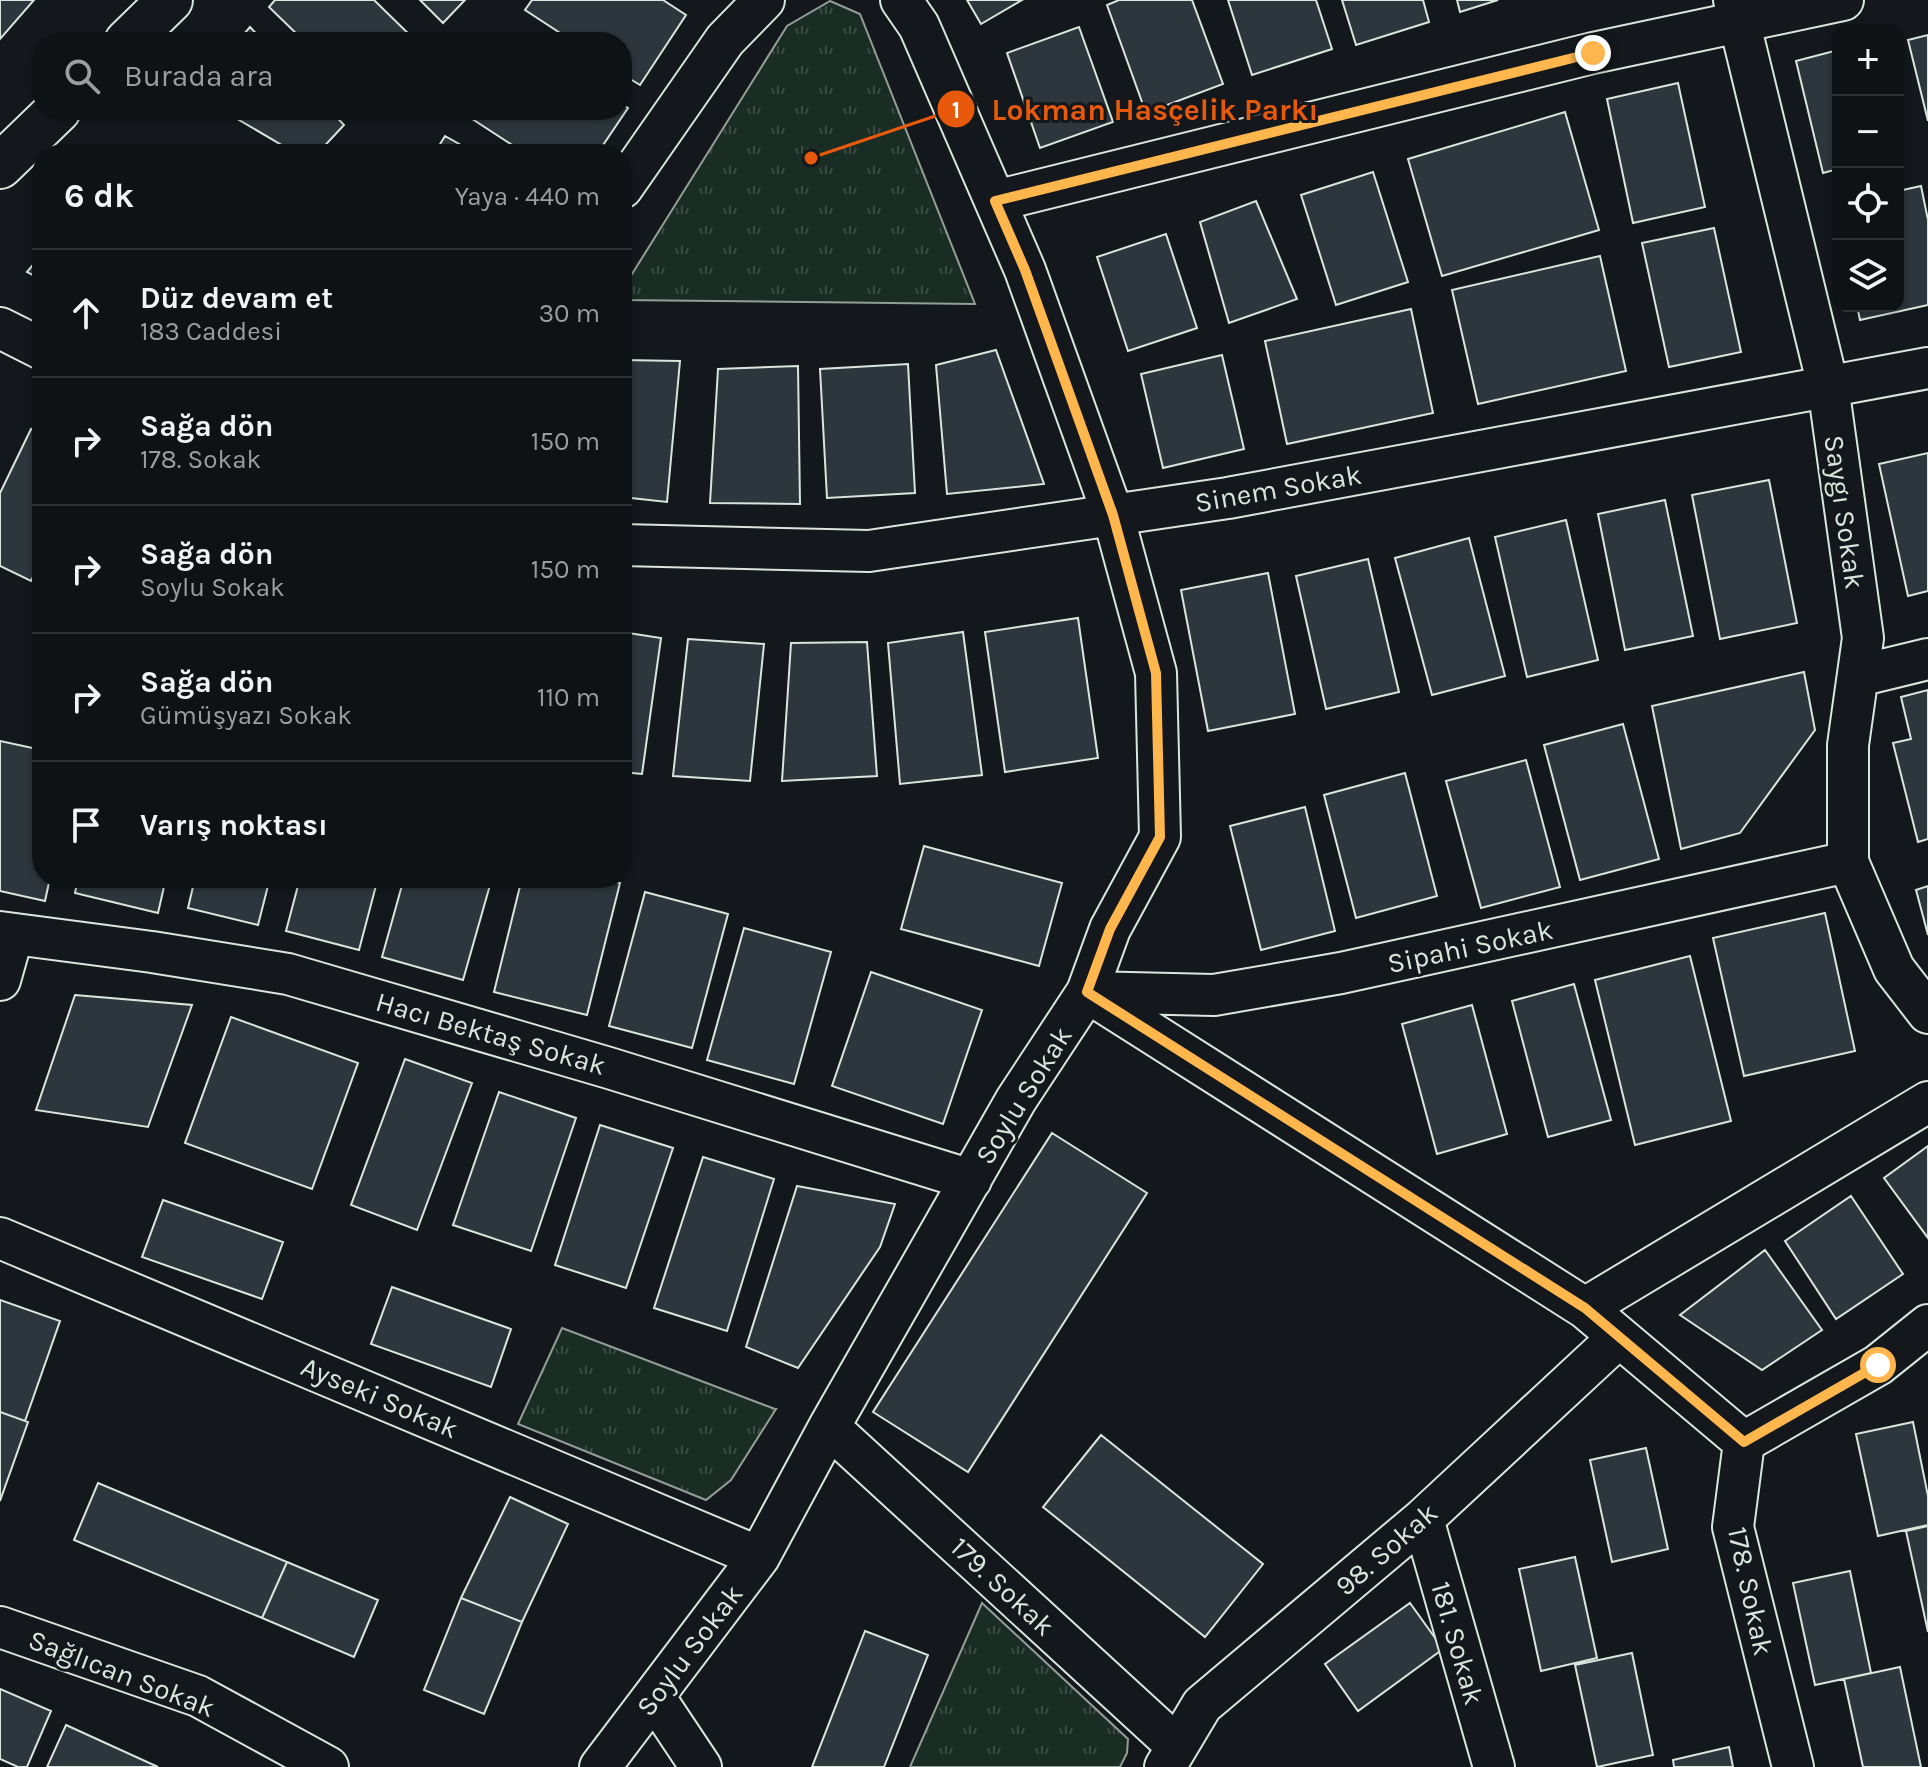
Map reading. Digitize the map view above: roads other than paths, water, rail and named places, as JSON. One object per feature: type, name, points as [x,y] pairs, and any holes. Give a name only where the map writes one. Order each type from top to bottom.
[{"type":"main road","points":[[137,32],[170,0]]},
{"type":"main road","points":[[0,166],[48,120]]},
{"type":"street","points":[[632,174],[725,40],[764,0]]},
{"type":"street","name":"Soylu Sokak","points":[[600,1767],[759,1557],[829,1427],[1016,1100],[1087,992],[1110,929],[1160,837],[1156,673],[1113,515],[1025,270],[919,26],[901,0]]},
{"type":"street","points":[[995,201],[1593,53],[1738,11],[1843,0]]},
{"type":"street","name":"Saygı Sokak","points":[[1738,11],[1828,386],[1863,638],[1848,745],[1848,862],[1894,969],[1928,1013]]},
{"type":"street","points":[[0,328],[32,344]]},
{"type":"street","name":"Sinem Sokak","points":[[632,545],[869,551],[1228,498],[1928,368]]},
{"type":"street","points":[[1858,676],[1928,659]]},
{"type":"street","name":"Sipahi Sokak","points":[[1087,992],[1214,995],[1341,973],[1848,862]]},
{"type":"street","points":[[0,980],[7,933]]},
{"type":"street","name":"Hacı Bektaş Sokak","points":[[7,933],[288,974],[609,1068],[971,1180]]},
{"type":"street","points":[[1087,992],[1585,1308],[1744,1442],[1878,1365],[1928,1325]]},
{"type":"street","points":[[1585,1308],[1928,1102]]},
{"type":"street","name":"Ayseki Sokak","points":[[0,1238],[759,1557]]},
{"type":"street","name":"98. Sokak","points":[[1171,1756],[1202,1705],[1423,1519],[1619,1337]]},
{"type":"street","name":"179. Sokak","points":[[829,1427],[1171,1756]]},
{"type":"street","name":"178. Sokak","points":[[1744,1442],[1733,1527],[1793,1767]]},
{"type":"street","name":"181. Sokak","points":[[1423,1519],[1494,1767]]},
{"type":"street","name":"Sağlıcan Sokak","points":[[0,1627],[198,1696],[328,1767]]},
{"type":"street","points":[[655,1698],[701,1767]]},
{"type":"place","name":"Lokman Hasçelik Parkı","points":[[811,158]]}]
